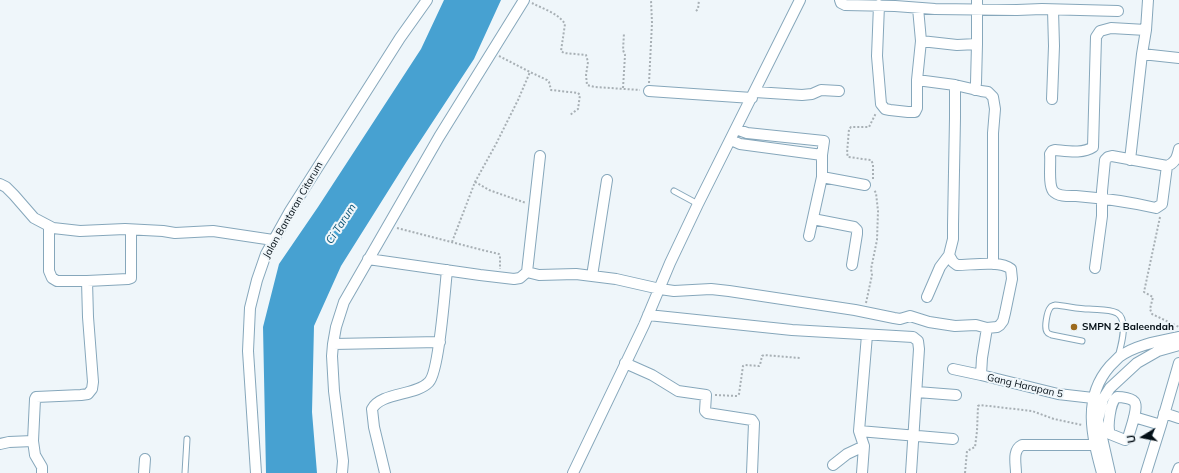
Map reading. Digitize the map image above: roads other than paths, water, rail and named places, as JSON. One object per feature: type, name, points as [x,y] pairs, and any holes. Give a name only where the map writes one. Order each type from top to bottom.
[{"type":"street","name":"Jalan Bantaran Citarum","points":[[256,473],[248,351],[250,308],[257,280],[266,254],[290,211],[400,38],[427,0]]},
{"type":"street","points":[[342,473],[343,461],[333,377],[332,344],[344,302],[439,136],[525,0]]},
{"type":"street","points":[[573,473],[648,315],[670,263],[698,204],[800,0]]},
{"type":"street","points":[[840,0],[842,4],[845,5],[879,5],[918,8],[977,5],[1053,10],[1118,11]]},
{"type":"street","points":[[1130,160],[1146,30],[1148,0]]},
{"type":"street","points":[[879,5],[877,56],[881,104],[886,109],[904,112],[914,112],[917,108],[917,80],[921,41],[918,8]]},
{"type":"street","points":[[975,90],[977,5]]},
{"type":"street","points":[[1052,99],[1054,46],[1053,10]]},
{"type":"street","points":[[1146,30],[1111,28],[1100,31],[1096,37],[1094,144],[1092,148],[1086,150],[1052,151],[1050,154],[1050,181],[1052,190],[1056,194],[1064,196],[1102,198],[1156,208],[1160,206],[1163,199],[1167,166]]},
{"type":"street","points":[[921,41],[957,45],[977,44]]},
{"type":"street","points":[[1142,54],[1179,58]]},
{"type":"street","points":[[917,80],[955,85],[988,92],[994,101],[993,264]]},
{"type":"street","points":[[926,297],[940,267],[949,255],[953,239],[955,85]]},
{"type":"street","points":[[649,91],[753,95],[802,95],[812,94],[821,90],[839,91]]},
{"type":"street","points":[[736,129],[747,133],[824,141],[822,155],[822,177],[809,236]]},
{"type":"street","points":[[731,140],[740,144],[822,155]]},
{"type":"street","points":[[1095,268],[1102,216],[1102,180],[1105,160],[1112,156],[1167,166],[1175,162],[1179,149]]},
{"type":"street","points":[[368,259],[499,277],[520,278],[527,272],[540,156]]},
{"type":"street","points":[[822,177],[870,184]]},
{"type":"street","points":[[592,276],[607,180]]},
{"type":"street","points":[[0,184],[6,187],[14,195],[34,218],[49,226],[65,230],[80,231],[125,229],[175,233],[213,231],[273,240]]},
{"type":"street","points":[[813,219],[854,227],[857,234],[852,265]]},
{"type":"street","points":[[49,226],[49,270],[52,278],[57,281],[87,281],[131,278],[131,230]]},
{"type":"street","points":[[527,272],[539,275],[576,274],[616,279],[674,291],[729,291],[894,318],[910,316],[929,322],[955,326],[976,325],[987,328],[997,327],[1000,325],[1003,321],[1012,278],[1011,269],[1009,267],[993,264],[958,265],[953,262],[949,255]]},
{"type":"street","points":[[385,473],[374,427],[372,409],[377,403],[383,400],[422,388],[430,382],[433,375],[440,342],[447,270]]},
{"type":"street","points":[[42,473],[42,467],[35,455],[33,441],[35,397],[81,395],[88,394],[92,389],[93,382],[87,281]]},
{"type":"street","points":[[648,315],[786,330],[913,337],[918,341],[920,349],[911,473]]},
{"type":"street","name":"Gang Harapan 5","points":[[987,328],[981,375],[1058,394],[1093,398]]},
{"type":"street","points":[[862,473],[864,446],[859,431],[866,335]]},
{"type":"street","points":[[1102,473],[1094,445],[1091,426],[1093,398],[1101,378],[1118,358],[1133,349],[1179,337]]},
{"type":"street","points":[[332,344],[440,342]]},
{"type":"street","points":[[1110,473],[1098,420],[1103,399],[1110,388],[1137,363],[1158,351],[1179,345]]},
{"type":"street","points":[[625,363],[652,375],[678,391],[706,395],[705,411],[707,413],[752,420],[754,423],[752,473]]},
{"type":"street","points":[[1146,473],[1179,363]]},
{"type":"street","points":[[953,369],[981,375]]},
{"type":"street","points":[[917,392],[956,395]]},
{"type":"street","points":[[1164,413],[1179,418]]},
{"type":"street","points":[[1134,417],[1161,425]]},
{"type":"street","points":[[859,431],[953,439]]},
{"type":"street","points":[[0,444],[33,441]]},
{"type":"street","points":[[1016,473],[1016,453],[1017,449],[1022,445],[1094,445]]},
{"type":"street","points":[[833,465],[847,454],[864,446]]},
{"type":"street","points":[[144,473],[145,459]]},
{"type":"street","points":[[1177,473],[1179,468]]},
{"type":"lane","points":[[674,191],[698,204]]},
{"type":"lane","points":[[1082,341],[1052,335],[1046,331],[1045,327],[1048,312],[1052,306],[1055,305],[1112,311],[1118,314],[1122,319],[1123,330],[1122,345],[1118,358]]},
{"type":"lane","points":[[185,473],[187,439]]},
{"type":"water","name":"Ci Tarum","points":[[444,0],[501,0],[474,59],[407,161],[341,266],[314,326],[312,412],[317,473],[266,473],[263,327],[279,264],[421,49]]},
{"type":"place","name":"SMPN 2 Baleendah","points":[[1074,327]]}]
